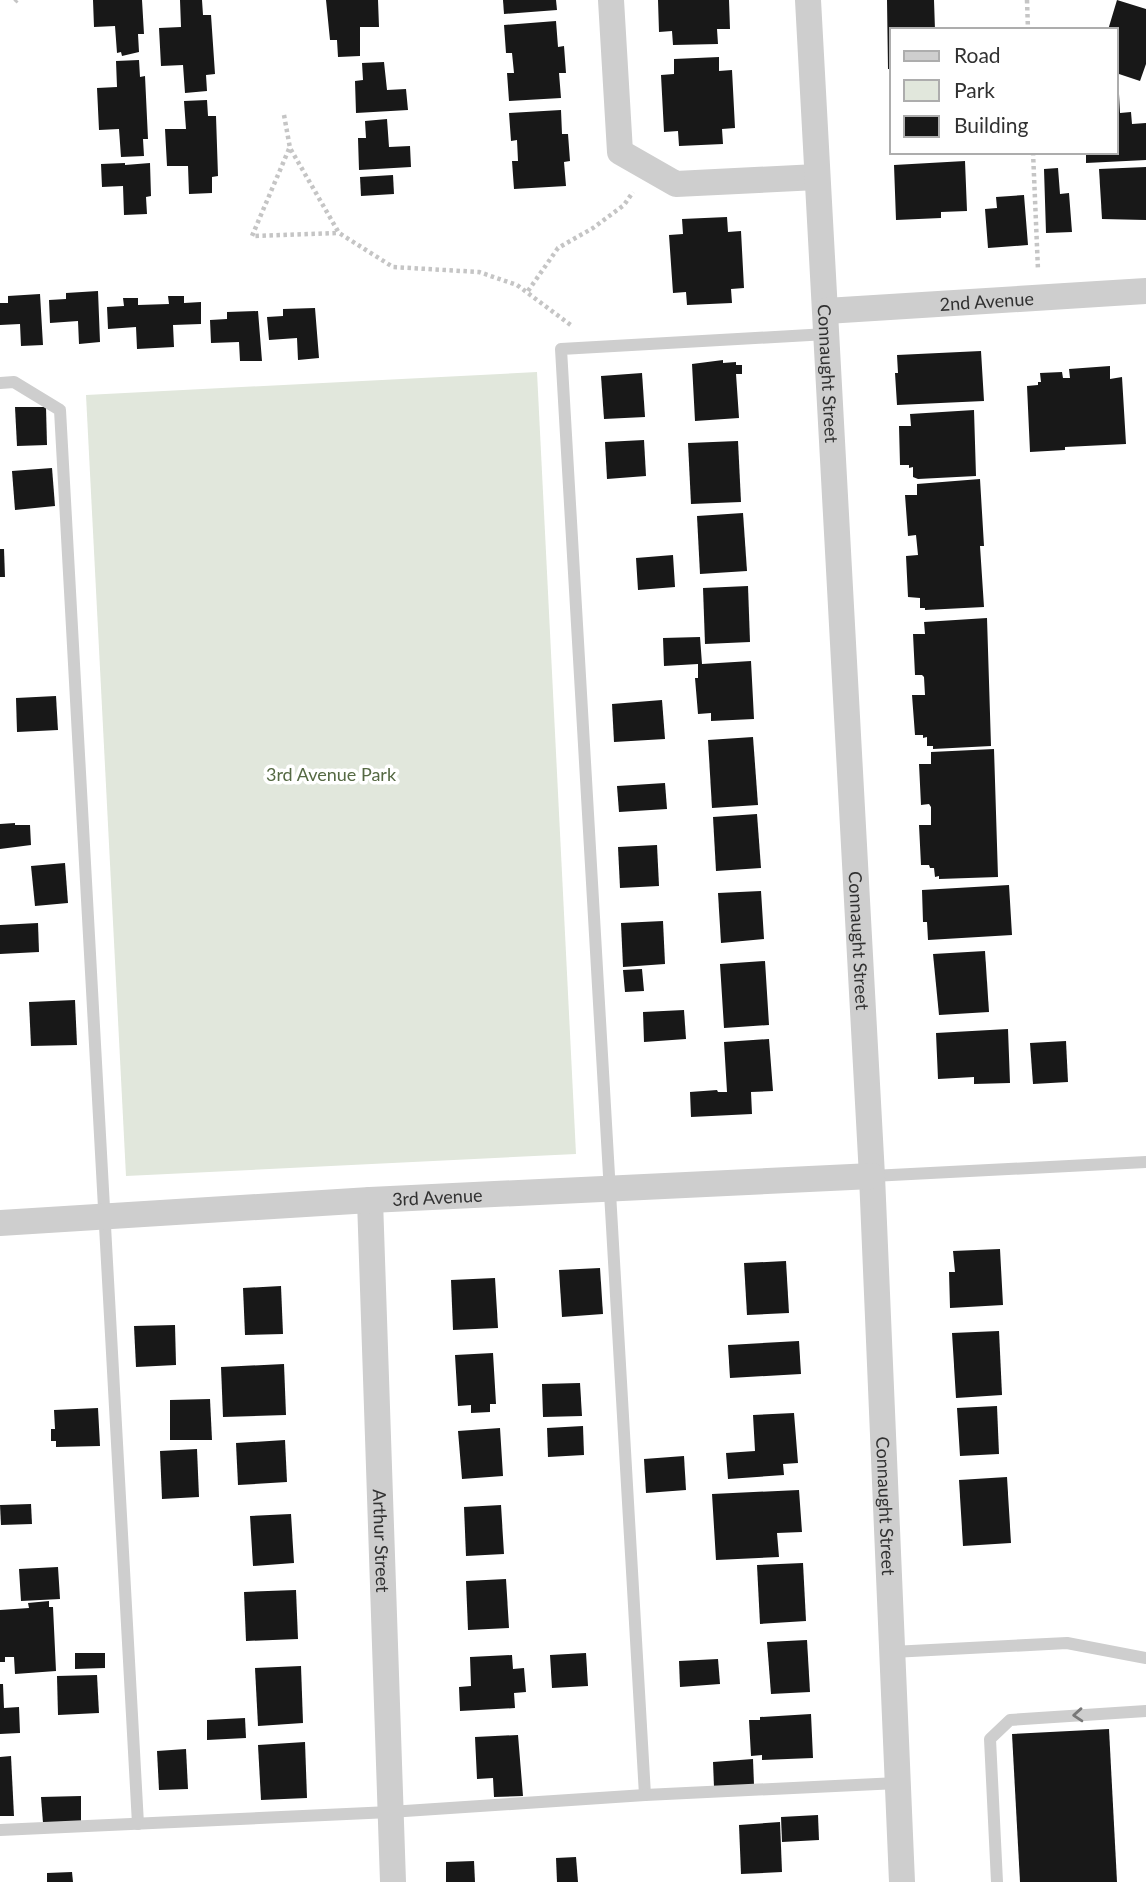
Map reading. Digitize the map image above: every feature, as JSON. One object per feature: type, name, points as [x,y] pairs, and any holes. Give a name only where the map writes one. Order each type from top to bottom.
[{"type":"street","points":[[611,0],[620,152],[676,184],[817,177]]},
{"type":"street","name":"Connaught Street","points":[[808,0],[872,1176],[902,1882]]},
{"type":"street","name":"2nd Avenue","points":[[827,323],[1039,298],[1146,291]]},
{"type":"street","name":"3rd Avenue","points":[[0,1223],[104,1219],[370,1200],[872,1176]]},
{"type":"street","name":"Arthur Street","points":[[370,1200],[393,1882]]},
{"type":"lane","points":[[645,1795],[561,348],[827,323]]},
{"type":"lane","points":[[0,383],[15,382],[61,410],[138,1824]]},
{"type":"lane","points":[[872,1176],[1146,1163]]},
{"type":"lane","points":[[892,1652],[1067,1643],[1146,1658]]},
{"type":"lane","points":[[997,1882],[990,1740],[1010,1720],[1146,1711]]},
{"type":"lane","points":[[0,1830],[390,1812],[645,1795],[898,1783]]},
{"type":"path","points":[[1027,0],[1028,28]]},
{"type":"path","points":[[284,115],[290,148],[340,233],[393,267],[479,272],[517,285],[570,322],[585,347]]},
{"type":"path","points":[[290,148],[252,236],[340,233]]},
{"type":"path","points":[[1033,154],[1039,298]]},
{"type":"path","points":[[528,292],[558,248],[593,228],[624,205],[651,170]]},
{"type":"green space","name":"3rd Avenue Park","points":[[537,372],[576,1154],[126,1176],[86,395]]},
{"type":"building","points":[[93,0],[142,0],[144,34],[138,34],[139,52],[122,56],[121,52],[117,53],[115,26],[94,27]]},
{"type":"building","points":[[180,0],[202,0],[203,15],[211,15],[215,74],[206,75],[207,91],[185,93],[183,65],[161,66],[159,28],[181,27]]},
{"type":"building","points":[[326,0],[378,0],[379,27],[360,27],[360,56],[338,57],[337,40],[330,40]]},
{"type":"building","points":[[503,0],[556,0],[557,10],[504,14]]},
{"type":"building","points":[[658,0],[729,0],[730,29],[717,29],[718,44],[673,45],[672,31],[659,32]]},
{"type":"building","points":[[887,0],[934,0],[935,28],[890,28],[888,69]]},
{"type":"building","points":[[1117,0],[1146,9],[1146,64],[1140,81],[1118,74],[1118,28],[1109,28]]},
{"type":"building","points":[[556,21],[558,47],[564,46],[566,73],[559,73],[561,98],[509,101],[507,73],[514,73],[512,53],[506,53],[504,25]]},
{"type":"building","points":[[719,57],[719,71],[732,70],[735,128],[722,129],[723,144],[679,146],[678,131],[664,132],[661,75],[674,74],[674,59]]},
{"type":"building","points":[[139,60],[140,77],[145,76],[148,139],[143,139],[144,156],[121,157],[119,129],[99,130],[97,88],[117,87],[116,61]]},
{"type":"building","points":[[384,62],[387,90],[406,89],[408,110],[356,113],[355,81],[363,80],[362,63]]},
{"type":"building","points":[[1119,94],[1120,113],[1131,112],[1132,124],[1146,123],[1146,160],[1086,163],[1086,154],[1118,154]]},
{"type":"building","points":[[207,100],[208,116],[216,116],[218,176],[212,177],[212,193],[189,194],[188,166],[167,166],[165,129],[186,129],[184,101]]},
{"type":"building","points":[[561,110],[562,134],[568,134],[570,161],[564,162],[566,186],[514,189],[512,161],[518,161],[517,140],[511,141],[509,113]]},
{"type":"building","points":[[387,119],[389,147],[410,146],[411,167],[359,170],[358,138],[366,138],[365,121]]},
{"type":"building","points":[[965,161],[967,211],[941,212],[941,218],[896,220],[894,165]]},
{"type":"building","points":[[150,163],[151,196],[146,197],[147,214],[124,215],[123,186],[102,187],[101,164]]},
{"type":"building","points":[[1146,167],[1146,220],[1102,219],[1099,169]]},
{"type":"building","points":[[1058,168],[1060,194],[1069,193],[1072,232],[1046,233],[1044,169]]},
{"type":"building","points":[[393,175],[394,194],[361,196],[360,177]]},
{"type":"building","points":[[1024,195],[1028,245],[988,248],[985,209],[997,208],[996,197]]},
{"type":"building","points":[[727,217],[728,232],[741,231],[744,288],[731,289],[732,303],[687,305],[686,292],[673,293],[669,235],[683,234],[682,219]]},
{"type":"building","points":[[98,291],[100,342],[79,344],[78,321],[50,323],[49,300],[66,299],[66,293]]},
{"type":"building","points":[[40,294],[43,345],[21,346],[20,324],[0,325],[0,303],[8,303],[8,296]]},
{"type":"building","points":[[168,296],[184,296],[184,303],[201,302],[201,324],[173,325],[174,347],[137,349],[136,327],[108,329],[107,307],[124,306],[123,298],[138,298],[138,305],[169,304]]},
{"type":"building","points":[[315,308],[319,358],[298,360],[297,338],[269,340],[267,317],[283,316],[283,309]]},
{"type":"building","points":[[258,311],[262,361],[240,361],[239,342],[211,343],[210,320],[227,319],[227,312]]},
{"type":"building","points":[[981,351],[984,401],[897,405],[897,355]]},
{"type":"building","points":[[723,360],[723,363],[736,362],[736,365],[742,365],[742,374],[736,374],[739,418],[695,421],[692,364]]},
{"type":"building","points":[[1110,366],[1110,379],[1122,377],[1126,444],[1030,452],[1027,386],[1041,382],[1040,373],[1062,372],[1063,378],[1070,378],[1069,369]]},
{"type":"building","points":[[642,373],[645,417],[604,419],[601,376]]},
{"type":"building","points":[[15,407],[46,407],[47,445],[17,446]]},
{"type":"building","points":[[974,410],[976,476],[918,479],[913,477],[913,467],[900,465],[899,426],[911,426],[910,414]]},
{"type":"building","points":[[644,440],[646,476],[607,479],[605,442]]},
{"type":"building","points":[[738,441],[741,502],[691,504],[688,443]]},
{"type":"building","points":[[52,468],[55,506],[15,510],[12,471]]},
{"type":"building","points":[[980,479],[984,607],[920,608],[920,598],[908,597],[906,556],[918,555],[916,535],[908,536],[905,495],[917,495],[917,484]]},
{"type":"building","points":[[743,513],[747,571],[700,574],[697,516]]},
{"type":"building","points":[[0,549],[4,549],[5,577],[0,577]]},
{"type":"building","points":[[673,555],[675,587],[638,590],[636,558]]},
{"type":"building","points":[[748,586],[750,642],[705,644],[703,588]]},
{"type":"building","points":[[987,618],[991,746],[933,749],[933,746],[927,746],[927,737],[915,735],[912,695],[925,695],[924,677],[915,675],[913,634],[925,634],[924,622]]},
{"type":"building","points":[[700,637],[702,664],[751,661],[754,719],[711,721],[711,713],[698,714],[695,678],[698,678],[698,664],[664,666],[663,638]]},
{"type":"building","points":[[56,696],[58,730],[17,732],[16,698]]},
{"type":"building","points":[[662,700],[665,739],[614,742],[612,704]]},
{"type":"building","points":[[753,737],[758,805],[712,808],[708,740]]},
{"type":"building","points":[[994,749],[998,877],[939,879],[939,876],[935,877],[934,868],[921,865],[919,825],[931,825],[931,807],[929,804],[921,805],[919,764],[931,764],[931,752]]},
{"type":"building","points":[[665,783],[667,809],[619,812],[617,786]]},
{"type":"building","points":[[757,814],[761,868],[716,871],[713,817]]},
{"type":"building","points":[[0,824],[30,825],[31,845],[0,849]]},
{"type":"building","points":[[657,845],[659,886],[620,888],[618,847]]},
{"type":"building","points":[[65,863],[68,903],[35,906],[31,866]]},
{"type":"building","points":[[1009,885],[1012,935],[928,940],[927,922],[923,922],[922,890]]},
{"type":"building","points":[[761,891],[764,939],[721,943],[718,893]]},
{"type":"building","points":[[663,921],[665,964],[623,967],[621,923]]},
{"type":"building","points":[[38,923],[39,952],[0,954],[0,925]]},
{"type":"building","points":[[985,951],[989,1012],[939,1015],[933,954]]},
{"type":"building","points":[[765,961],[769,1025],[724,1028],[720,964]]},
{"type":"building","points":[[642,969],[644,991],[625,992],[623,970]]},
{"type":"building","points":[[75,1000],[77,1045],[31,1046],[29,1002]]},
{"type":"building","points":[[684,1010],[686,1039],[644,1042],[643,1012]]},
{"type":"building","points":[[1008,1029],[1010,1083],[974,1084],[974,1077],[938,1079],[936,1033]]},
{"type":"building","points":[[769,1039],[773,1091],[751,1092],[752,1114],[691,1117],[690,1092],[727,1092],[724,1042]]},
{"type":"building","points":[[1066,1041],[1068,1082],[1033,1084],[1030,1043]]},
{"type":"building","points":[[1000,1249],[1003,1305],[950,1308],[949,1272],[955,1272],[953,1251]]},
{"type":"building","points":[[786,1261],[789,1313],[747,1315],[744,1263]]},
{"type":"building","points":[[600,1268],[603,1314],[562,1317],[559,1270]]},
{"type":"building","points":[[495,1278],[498,1328],[453,1330],[451,1280]]},
{"type":"building","points":[[281,1286],[283,1334],[245,1335],[243,1288]]},
{"type":"building","points":[[175,1325],[176,1365],[136,1367],[134,1326]]},
{"type":"building","points":[[999,1331],[1002,1395],[956,1398],[952,1333]]},
{"type":"building","points":[[799,1341],[801,1374],[730,1378],[728,1345]]},
{"type":"building","points":[[493,1353],[496,1404],[490,1404],[490,1412],[471,1413],[471,1405],[458,1406],[455,1355]]},
{"type":"building","points":[[284,1364],[286,1415],[223,1417],[221,1367]]},
{"type":"building","points":[[580,1383],[582,1416],[543,1417],[542,1384]]},
{"type":"building","points":[[210,1399],[212,1440],[170,1440],[170,1400]]},
{"type":"building","points":[[997,1406],[999,1454],[960,1456],[957,1408]]},
{"type":"building","points":[[98,1408],[100,1446],[56,1447],[56,1441],[51,1441],[51,1429],[55,1429],[54,1410]]},
{"type":"building","points":[[794,1413],[798,1463],[783,1464],[784,1475],[728,1479],[726,1453],[755,1451],[753,1415]]},
{"type":"building","points":[[583,1426],[584,1455],[548,1457],[547,1428]]},
{"type":"building","points":[[500,1428],[503,1476],[462,1479],[458,1431]]},
{"type":"building","points":[[285,1440],[287,1482],[238,1485],[236,1443]]},
{"type":"building","points":[[197,1449],[199,1497],[162,1499],[160,1451]]},
{"type":"building","points":[[684,1456],[686,1490],[646,1493],[644,1459]]},
{"type":"building","points":[[1007,1477],[1011,1543],[963,1546],[959,1480]]},
{"type":"building","points":[[799,1490],[802,1532],[777,1533],[779,1557],[716,1560],[712,1494]]},
{"type":"building","points":[[31,1504],[32,1524],[1,1525],[0,1505]]},
{"type":"building","points":[[501,1505],[504,1554],[466,1556],[464,1507]]},
{"type":"building","points":[[291,1514],[294,1563],[253,1566],[250,1516]]},
{"type":"building","points":[[803,1563],[806,1621],[760,1624],[757,1565]]},
{"type":"building","points":[[58,1567],[60,1599],[21,1601],[19,1569]]},
{"type":"building","points":[[506,1579],[509,1628],[468,1630],[466,1581]]},
{"type":"building","points":[[296,1590],[298,1639],[246,1641],[244,1592]]},
{"type":"building","points":[[49,1601],[49,1607],[53,1607],[56,1671],[15,1674],[14,1657],[5,1657],[5,1662],[0,1662],[0,1610],[29,1608],[28,1603]]},
{"type":"building","points":[[807,1640],[810,1692],[771,1694],[767,1642]]},
{"type":"building","points":[[75,1653],[105,1653],[105,1668],[75,1669]]},
{"type":"building","points":[[586,1653],[588,1686],[552,1688],[550,1655]]},
{"type":"building","points":[[512,1655],[513,1669],[524,1668],[526,1692],[514,1693],[515,1708],[460,1711],[459,1687],[471,1686],[470,1657]]},
{"type":"building","points":[[718,1659],[720,1684],[680,1687],[679,1661]]},
{"type":"building","points":[[301,1666],[303,1723],[258,1726],[255,1668]]},
{"type":"building","points":[[97,1675],[99,1713],[58,1715],[57,1676]]},
{"type":"building","points":[[0,1684],[3,1684],[4,1708],[19,1707],[20,1733],[0,1734]]},
{"type":"building","points":[[811,1714],[813,1758],[762,1760],[762,1755],[751,1756],[749,1720]]},
{"type":"building","points":[[245,1718],[246,1738],[207,1740],[207,1720]]},
{"type":"building","points":[[1109,1729],[1117,1882],[1020,1882],[1012,1734]]},
{"type":"building","points":[[518,1735],[523,1796],[494,1797],[493,1778],[477,1779],[475,1737]]},
{"type":"building","points":[[305,1742],[307,1798],[261,1800],[258,1745]]},
{"type":"building","points":[[186,1749],[188,1789],[159,1790],[157,1751]]},
{"type":"building","points":[[11,1756],[14,1816],[0,1816],[0,1757]]},
{"type":"building","points":[[753,1759],[754,1785],[714,1787],[713,1762]]},
{"type":"building","points":[[81,1796],[81,1821],[43,1823],[41,1797]]},
{"type":"building","points":[[818,1815],[819,1840],[782,1842],[781,1817]]},
{"type":"building","points":[[780,1822],[782,1872],[741,1874],[739,1825]]},
{"type":"building","points":[[576,1857],[578,1882],[557,1882],[556,1858]]},
{"type":"building","points":[[474,1861],[475,1882],[446,1882],[446,1862]]},
{"type":"building","points":[[72,1872],[73,1882],[47,1882],[47,1873]]}]
